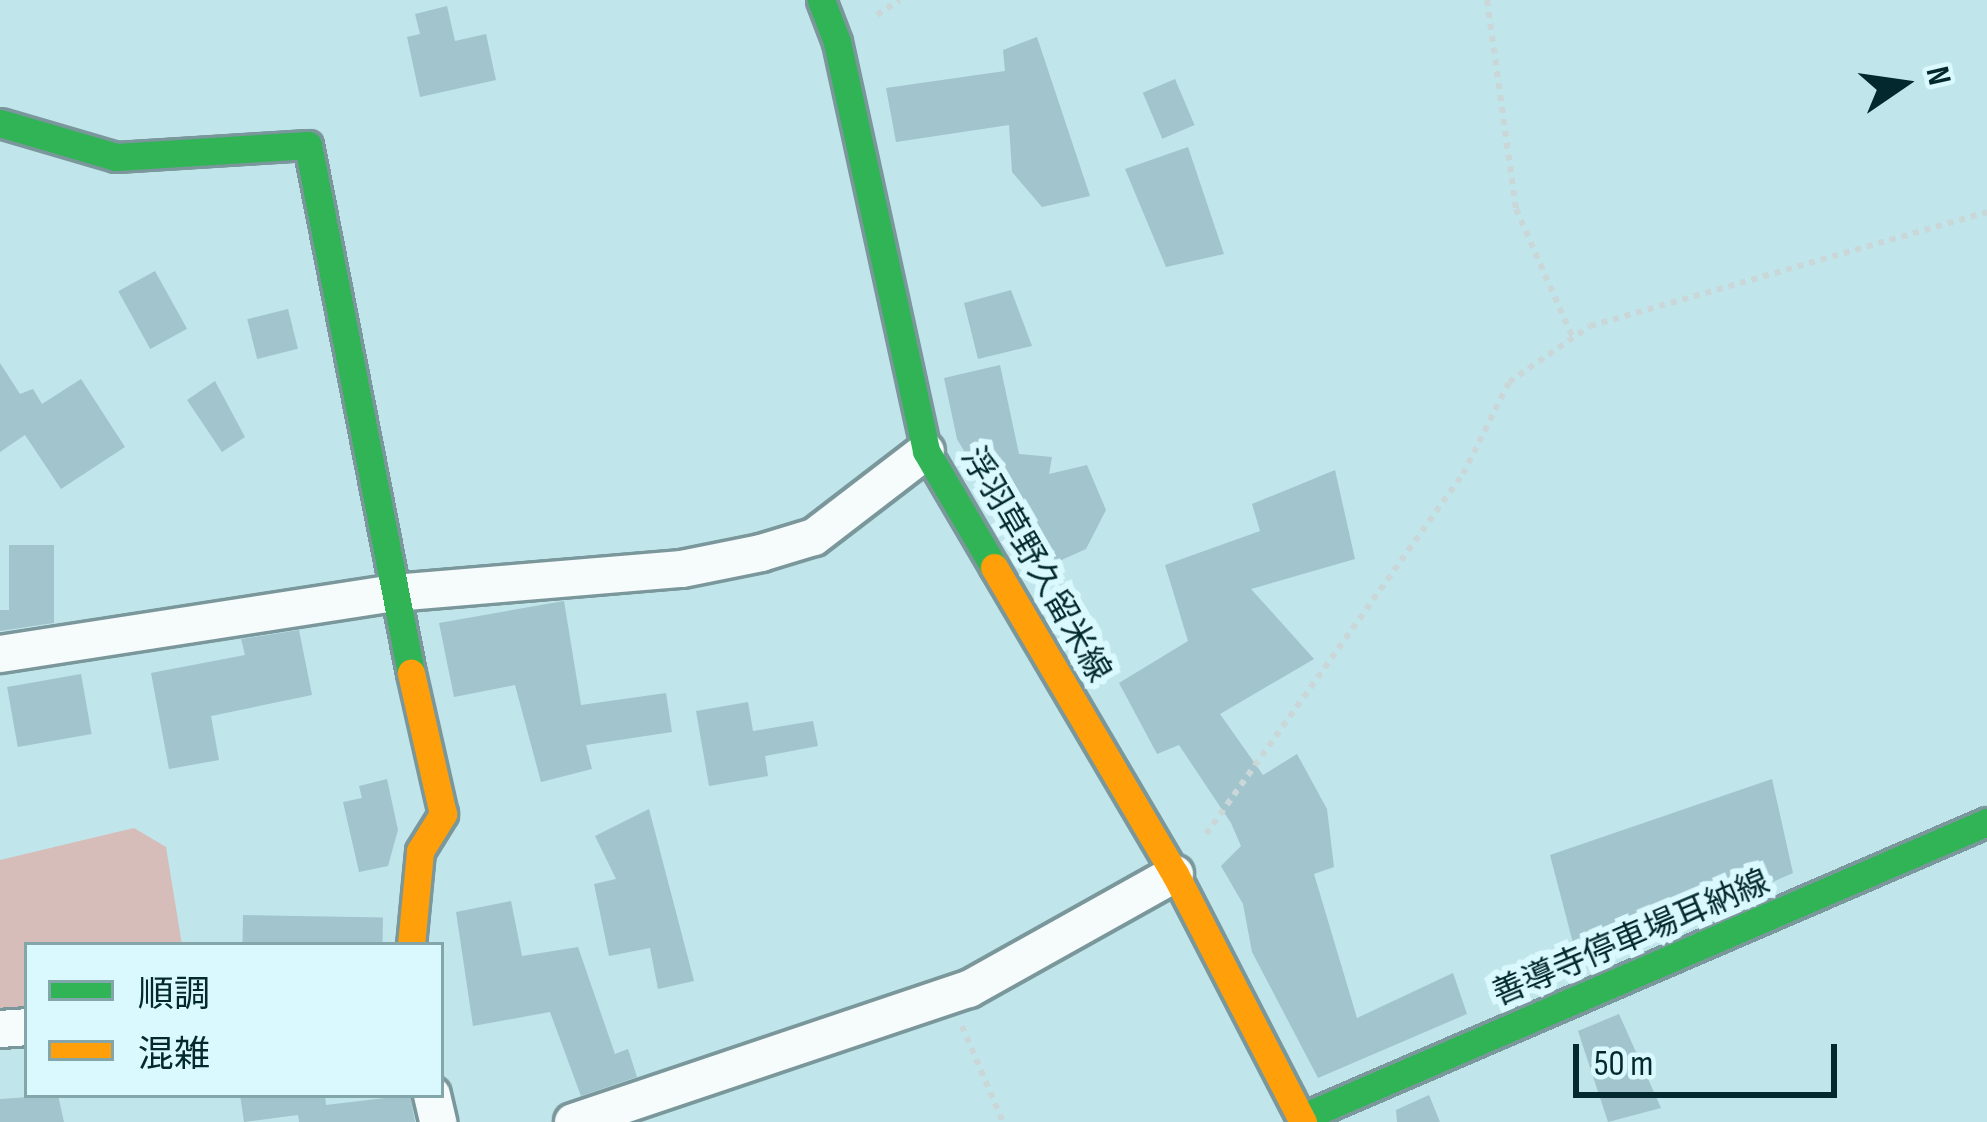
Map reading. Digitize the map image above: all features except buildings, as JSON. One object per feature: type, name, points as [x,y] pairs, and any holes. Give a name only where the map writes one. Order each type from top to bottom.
[{"type":"main road","name":"浮羽草野久留米線","points":[[820,0],[837,42],[926,451],[1174,874],[1302,1120]]},
{"type":"main road","points":[[0,123],[116,157],[308,145],[394,593],[443,814],[420,851],[411,942]]},
{"type":"main road","name":"善導寺停車場耳納線","points":[[1302,1120],[1987,823]]},
{"type":"street","points":[[0,654],[394,593],[682,569],[761,553],[814,537],[926,451]]},
{"type":"street","points":[[573,1122],[948,995],[1174,874]]},
{"type":"path","points":[[1487,0],[1516,208],[1574,338]]},
{"type":"path","points":[[1174,874],[1463,474],[1510,382],[1589,326],[1987,212]]},
{"type":"path","points":[[948,995],[1003,1122]]},
{"type":"shaded area","points":[[134,828],[166,847],[182,942],[24,942],[24,1012],[0,1015],[0,860]]},
{"type":"traffic: fast","points":[[821,0],[837,42],[926,451],[994,567]]},
{"type":"traffic: fast","points":[[0,123],[116,157],[308,145],[411,673]]},
{"type":"traffic: fast","points":[[1301,1118],[1987,822]]},
{"type":"traffic: slow","points":[[994,567],[1175,874],[1303,1122]]},
{"type":"traffic: slow","points":[[411,673],[443,814],[420,851],[411,942]]}]
